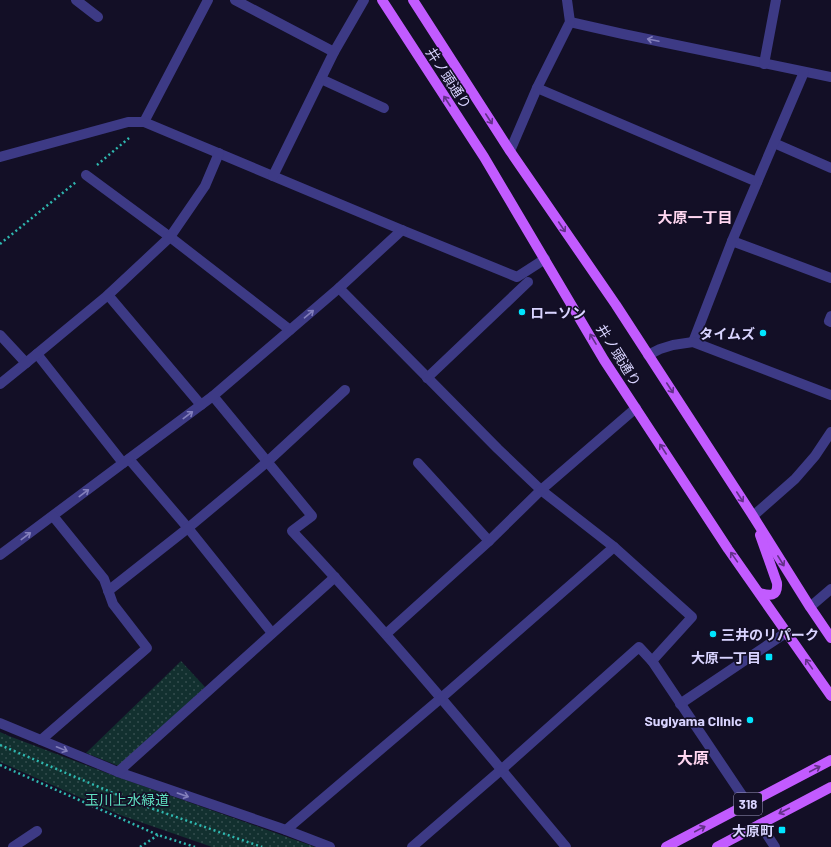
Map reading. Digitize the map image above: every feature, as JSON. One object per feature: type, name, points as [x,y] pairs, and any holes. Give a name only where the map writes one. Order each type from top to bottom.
[{"type":"main road","name":"井ノ頭通り","points":[[382,0],[484,157],[604,360],[728,549],[831,696]]},
{"type":"main road","name":"井ノ頭通り","points":[[413,0],[510,151],[616,305],[831,638]]},
{"type":"main road","points":[[753,516],[778,590],[771,595],[760,593]]},
{"type":"main road","name":"318","points":[[666,847],[831,760]]},
{"type":"main road","name":"318","points":[[716,847],[831,787]]},
{"type":"street","points":[[76,0],[98,18]]},
{"type":"street","points":[[144,122],[208,0]]},
{"type":"street","points":[[235,0],[334,52]]},
{"type":"street","points":[[274,176],[334,52],[364,0]]},
{"type":"street","points":[[510,151],[537,88],[570,22],[567,0]]},
{"type":"street","points":[[764,64],[776,0]]},
{"type":"street","points":[[570,22],[831,77]]},
{"type":"street","points":[[693,342],[732,241],[804,72]]},
{"type":"street","points":[[321,79],[384,108]]},
{"type":"street","points":[[537,88],[758,182]]},
{"type":"street","points":[[0,157],[128,122],[144,122],[517,277],[545,259]]},
{"type":"street","points":[[774,143],[831,168]]},
{"type":"street","points":[[0,384],[108,295],[170,237],[205,186],[219,153]]},
{"type":"street","points":[[86,174],[290,330]]},
{"type":"street","points":[[0,555],[213,396],[339,288],[402,230]]},
{"type":"street","points":[[732,241],[831,278]]},
{"type":"street","points":[[427,378],[528,282]]},
{"type":"street","points":[[339,288],[427,378],[541,490],[614,547],[692,617],[652,661]]},
{"type":"street","points":[[108,295],[201,405]]},
{"type":"street","points":[[831,316],[829,321],[831,322]]},
{"type":"street","points":[[0,335],[26,363]]},
{"type":"street","points":[[648,355],[664,347],[693,342],[831,395]]},
{"type":"street","points":[[37,354],[126,461],[188,528],[272,633]]},
{"type":"street","points":[[108,591],[188,528],[267,462],[345,390]]},
{"type":"street","points":[[213,396],[312,516],[292,532],[386,634],[566,847]]},
{"type":"street","points":[[386,634],[489,541],[541,490],[636,408]]},
{"type":"street","points":[[753,516],[795,479],[815,456],[831,432]]},
{"type":"street","points":[[418,464],[489,541]]},
{"type":"street","points":[[41,740],[146,648],[113,604],[104,579],[53,516]]},
{"type":"street","points":[[286,830],[376,754],[614,547]]},
{"type":"street","points":[[118,772],[335,577]]},
{"type":"street","points":[[810,607],[831,589]]},
{"type":"street","points":[[680,704],[787,632]]},
{"type":"street","points":[[412,847],[639,647],[652,661],[748,804]]},
{"type":"street","points":[[0,723],[118,772],[286,830],[330,847]]},
{"type":"street","points":[[760,824],[775,847]]},
{"type":"street","points":[[13,847],[37,831]]},
{"type":"path","points":[[0,745],[139,804],[262,847]]},
{"type":"path","points":[[0,765],[158,835],[195,847]]},
{"type":"path","points":[[140,847],[158,835]]},
{"type":"green space","points":[[181,661],[205,687],[121,767],[86,753]]},
{"type":"green space","name":"玉川上水緑道","points":[[0,732],[112,775],[315,847],[212,847],[120,815],[0,762]]},
{"type":"place","name":"ローソン","points":[[522,312]]},
{"type":"place","name":"タイムズ","points":[[763,333]]},
{"type":"place","name":"三井のリパーク","points":[[713,634]]},
{"type":"place","name":"大原一丁目","points":[[769,657]]},
{"type":"place","name":"Sugiyama Clinic","points":[[750,720]]},
{"type":"place","name":"大原町","points":[[782,830]]},
{"type":"district","name":"大原一丁目","points":[[695,217]]},
{"type":"district","name":"大原","points":[[693,757]]}]
